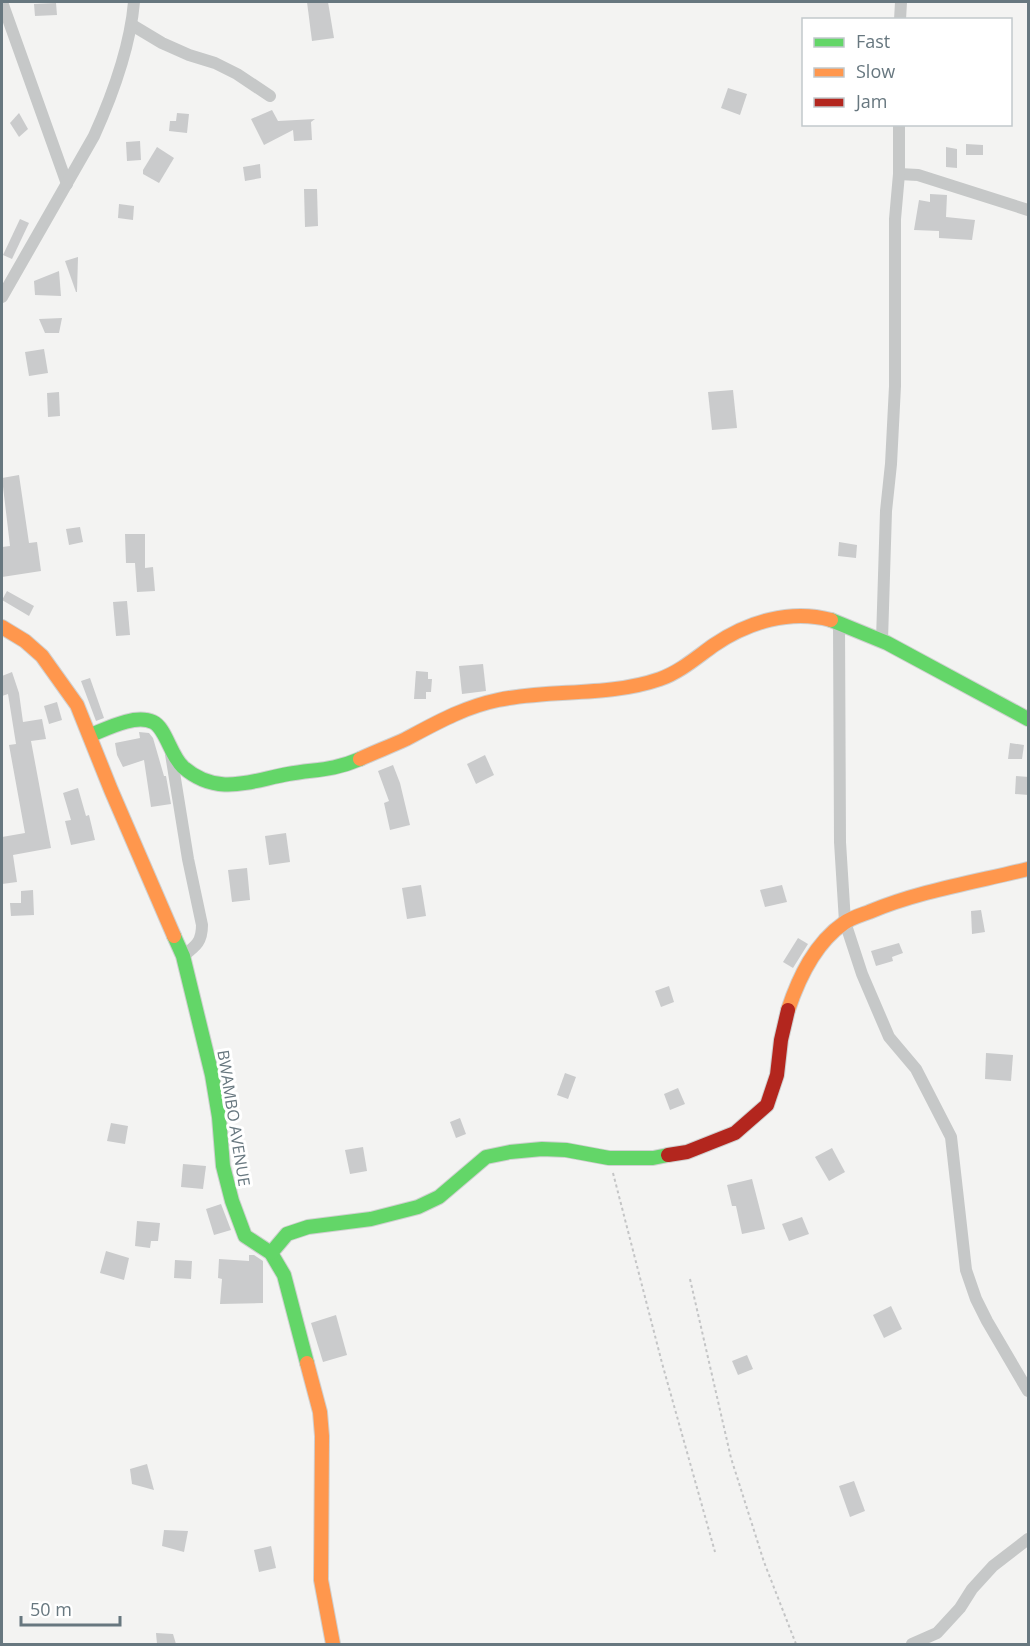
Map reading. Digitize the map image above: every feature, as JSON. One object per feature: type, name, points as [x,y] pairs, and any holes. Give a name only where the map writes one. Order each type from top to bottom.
[{"type":"street","points":[[2,297],[67,184],[106,109],[118,77],[132,25],[134,2]]},
{"type":"street","points":[[900,18],[901,2]]},
{"type":"street","points":[[2,3],[67,184]]},
{"type":"street","points":[[132,25],[162,43],[237,74],[270,96]]},
{"type":"street","points":[[882,640],[886,511],[895,386],[895,219],[899,174],[899,126]]},
{"type":"street","points":[[899,174],[918,175],[1029,210]]},
{"type":"street","points":[[171,753],[177,761],[197,776],[214,784],[230,787],[292,773],[324,771],[367,756],[408,738],[457,711],[476,705],[513,698],[625,687],[659,679],[688,666],[731,635],[793,616],[812,616],[882,640],[1029,719]]},
{"type":"street","points":[[839,624],[840,842],[845,922],[862,974],[889,1037],[916,1069],[951,1137],[966,1270],[981,1310],[1029,1391]]},
{"type":"street","name":"BWAMBO AVENUE","points":[[2,627],[25,641],[42,656],[77,705],[91,735],[111,790],[183,956],[212,1075],[219,1117],[223,1166],[232,1201],[245,1236],[272,1253]]},
{"type":"street","points":[[91,735],[118,724],[145,720],[155,723],[161,729],[171,753],[188,859],[202,925],[202,936],[198,944],[183,956]]},
{"type":"street","points":[[333,1644],[321,1580],[322,1436],[320,1412],[284,1275],[272,1253],[287,1234],[308,1227],[371,1219],[418,1208],[439,1197],[486,1158],[510,1152],[542,1149],[566,1150],[609,1158],[654,1158],[687,1152],[735,1133],[767,1105],[777,1075],[787,1012],[796,986],[806,966],[826,939],[845,922],[895,901],[1029,869]]},
{"type":"street","points":[[912,1644],[937,1633],[993,1566],[1029,1539]]},
{"type":"path","points":[[609,1158],[662,1363],[715,1552]]},
{"type":"path","points":[[690,1279],[731,1458],[764,1562],[796,1644]]},
{"type":"building","points":[[307,2],[328,2],[334,38],[312,41]]},
{"type":"building","points":[[56,3],[57,15],[35,16],[34,4]]},
{"type":"building","points":[[728,88],[747,94],[740,115],[721,108]]},
{"type":"building","points":[[272,110],[278,121],[315,119],[311,122],[312,140],[294,141],[293,130],[264,145],[251,119]]},
{"type":"building","points":[[19,113],[28,129],[19,137],[10,123]]},
{"type":"building","points":[[177,113],[189,114],[187,133],[169,131],[170,121],[176,121]]},
{"type":"building","points":[[140,141],[141,160],[127,161],[126,142]]},
{"type":"building","points":[[966,144],[983,145],[983,155],[966,155]]},
{"type":"building","points":[[157,147],[174,158],[159,183],[143,174],[143,170]]},
{"type":"building","points":[[946,147],[957,149],[957,168],[946,167]]},
{"type":"building","points":[[260,164],[261,178],[245,181],[243,167]]},
{"type":"building","points":[[304,189],[317,189],[318,226],[305,227]]},
{"type":"building","points":[[930,194],[947,195],[946,217],[975,220],[972,240],[939,238],[939,231],[914,230],[919,200],[930,202]]},
{"type":"building","points":[[119,204],[134,206],[133,220],[118,218]]},
{"type":"building","points":[[20,219],[29,223],[12,259],[3,255]]},
{"type":"building","points":[[78,257],[77,292],[76,292],[65,261]]},
{"type":"building","points":[[59,271],[61,296],[35,295],[34,281]]},
{"type":"building","points":[[62,318],[59,333],[45,333],[39,319]]},
{"type":"building","points":[[44,349],[48,373],[29,376],[25,352]]},
{"type":"building","points":[[733,390],[737,428],[712,430],[708,392]]},
{"type":"building","points":[[59,392],[60,416],[48,417],[47,393]]},
{"type":"building","points":[[19,475],[29,543],[37,542],[41,571],[2,577],[2,547],[10,546],[2,478]]},
{"type":"building","points":[[80,527],[83,542],[69,545],[66,529]]},
{"type":"building","points":[[125,534],[145,534],[145,568],[153,567],[155,591],[137,592],[135,563],[126,563]]},
{"type":"building","points":[[839,542],[857,545],[856,558],[838,556]]},
{"type":"building","points":[[7,591],[34,606],[29,616],[2,600]]},
{"type":"building","points":[[127,601],[130,635],[116,636],[113,602]]},
{"type":"building","points":[[483,664],[486,691],[462,694],[459,666]]},
{"type":"building","points":[[416,671],[428,672],[428,679],[432,679],[431,692],[426,692],[426,699],[414,699]]},
{"type":"building","points":[[12,672],[19,693],[23,722],[42,719],[46,739],[31,741],[51,848],[13,855],[17,882],[2,884],[2,837],[25,833],[9,745],[16,744],[8,694],[2,696],[2,676]]},
{"type":"building","points":[[90,678],[104,718],[96,721],[81,681]]},
{"type":"building","points":[[57,702],[62,720],[49,724],[44,706]]},
{"type":"building","points":[[139,732],[149,733],[153,738],[164,776],[166,776],[171,804],[151,807],[144,760],[123,767],[117,755],[115,743],[140,738]]},
{"type":"building","points":[[1010,743],[1024,745],[1022,759],[1008,759]]},
{"type":"building","points":[[485,755],[494,775],[476,784],[467,764]]},
{"type":"building","points":[[393,765],[400,783],[410,825],[390,830],[384,803],[389,801],[378,771]]},
{"type":"building","points":[[1016,776],[1029,777],[1029,795],[1015,794]]},
{"type":"building","points":[[78,788],[86,816],[89,815],[95,840],[71,845],[65,821],[71,820],[63,793]]},
{"type":"building","points":[[286,833],[290,862],[269,865],[265,836]]},
{"type":"building","points":[[247,868],[250,900],[232,902],[228,870]]},
{"type":"building","points":[[421,885],[426,916],[407,919],[402,888]]},
{"type":"building","points":[[782,885],[787,902],[765,907],[760,890]]},
{"type":"building","points":[[33,890],[34,915],[11,916],[10,903],[21,903],[21,891]]},
{"type":"building","points":[[981,910],[985,932],[972,934],[971,911]]},
{"type":"building","points":[[798,938],[808,944],[793,968],[783,962]]},
{"type":"building","points":[[899,943],[903,953],[892,957],[893,961],[876,966],[871,951]]},
{"type":"building","points":[[669,986],[674,1002],[661,1007],[655,991]]},
{"type":"building","points":[[986,1053],[1013,1055],[1011,1081],[985,1079]]},
{"type":"building","points":[[565,1073],[576,1077],[568,1099],[557,1095]]},
{"type":"building","points":[[678,1088],[685,1104],[670,1110],[664,1094]]},
{"type":"building","points":[[460,1118],[466,1134],[456,1138],[450,1122]]},
{"type":"building","points":[[111,1123],[128,1126],[125,1144],[107,1141]]},
{"type":"building","points":[[363,1147],[367,1171],[350,1174],[345,1150]]},
{"type":"building","points":[[832,1148],[845,1172],[829,1181],[815,1157]]},
{"type":"building","points":[[183,1164],[206,1166],[203,1189],[181,1187]]},
{"type":"building","points":[[752,1179],[765,1229],[742,1234],[736,1206],[732,1206],[727,1185]]},
{"type":"building","points":[[221,1204],[231,1230],[214,1235],[206,1209]]},
{"type":"building","points":[[802,1217],[809,1234],[789,1241],[782,1224]]},
{"type":"building","points":[[137,1221],[160,1223],[158,1241],[151,1241],[150,1248],[135,1246]]},
{"type":"building","points":[[106,1251],[129,1258],[124,1280],[100,1273]]},
{"type":"building","points":[[249,1255],[254,1255],[263,1261],[263,1303],[220,1304],[222,1279],[218,1278],[219,1259],[249,1261]]},
{"type":"building","points":[[175,1260],[192,1261],[191,1279],[174,1278]]},
{"type":"building","points":[[891,1306],[902,1329],[884,1338],[873,1315]]},
{"type":"building","points":[[336,1315],[347,1355],[323,1362],[311,1323]]},
{"type":"building","points":[[747,1355],[753,1369],[738,1375],[732,1361]]},
{"type":"building","points":[[147,1464],[154,1490],[132,1484],[130,1469]]},
{"type":"building","points":[[854,1481],[865,1511],[850,1517],[839,1486]]},
{"type":"building","points":[[164,1530],[188,1531],[184,1552],[162,1546]]},
{"type":"building","points":[[271,1546],[276,1568],[259,1572],[254,1550]]},
{"type":"building","points":[[156,1633],[173,1634],[176,1644],[157,1644]]},
{"type":"traffic: fast","points":[[831,620],[887,643],[1028,719]]},
{"type":"traffic: fast","points":[[91,735],[130,721],[153,722],[161,730],[183,767],[208,782],[221,784],[247,783],[332,768],[360,759]]},
{"type":"traffic: fast","points":[[174,936],[183,956],[212,1075],[219,1117],[223,1166],[232,1201],[245,1236],[271,1253],[284,1275],[307,1363]]},
{"type":"traffic: fast","points":[[271,1253],[287,1234],[308,1227],[371,1219],[418,1207],[439,1197],[486,1157],[542,1149],[566,1150],[609,1158],[653,1158],[668,1155]]},
{"type":"traffic: slow","points":[[360,759],[451,716],[486,703],[518,697],[600,691],[640,685],[674,672],[727,637],[755,624],[800,616],[831,620]]},
{"type":"traffic: slow","points":[[2,627],[25,641],[42,656],[77,705],[174,936]]},
{"type":"traffic: slow","points":[[788,1010],[797,985],[816,951],[834,931],[847,921],[907,898],[1028,869]]},
{"type":"traffic: slow","points":[[307,1363],[320,1412],[322,1436],[321,1580],[333,1644]]},
{"type":"traffic: jam","points":[[668,1155],[687,1152],[735,1133],[767,1105],[777,1075],[781,1040],[788,1010]]}]
